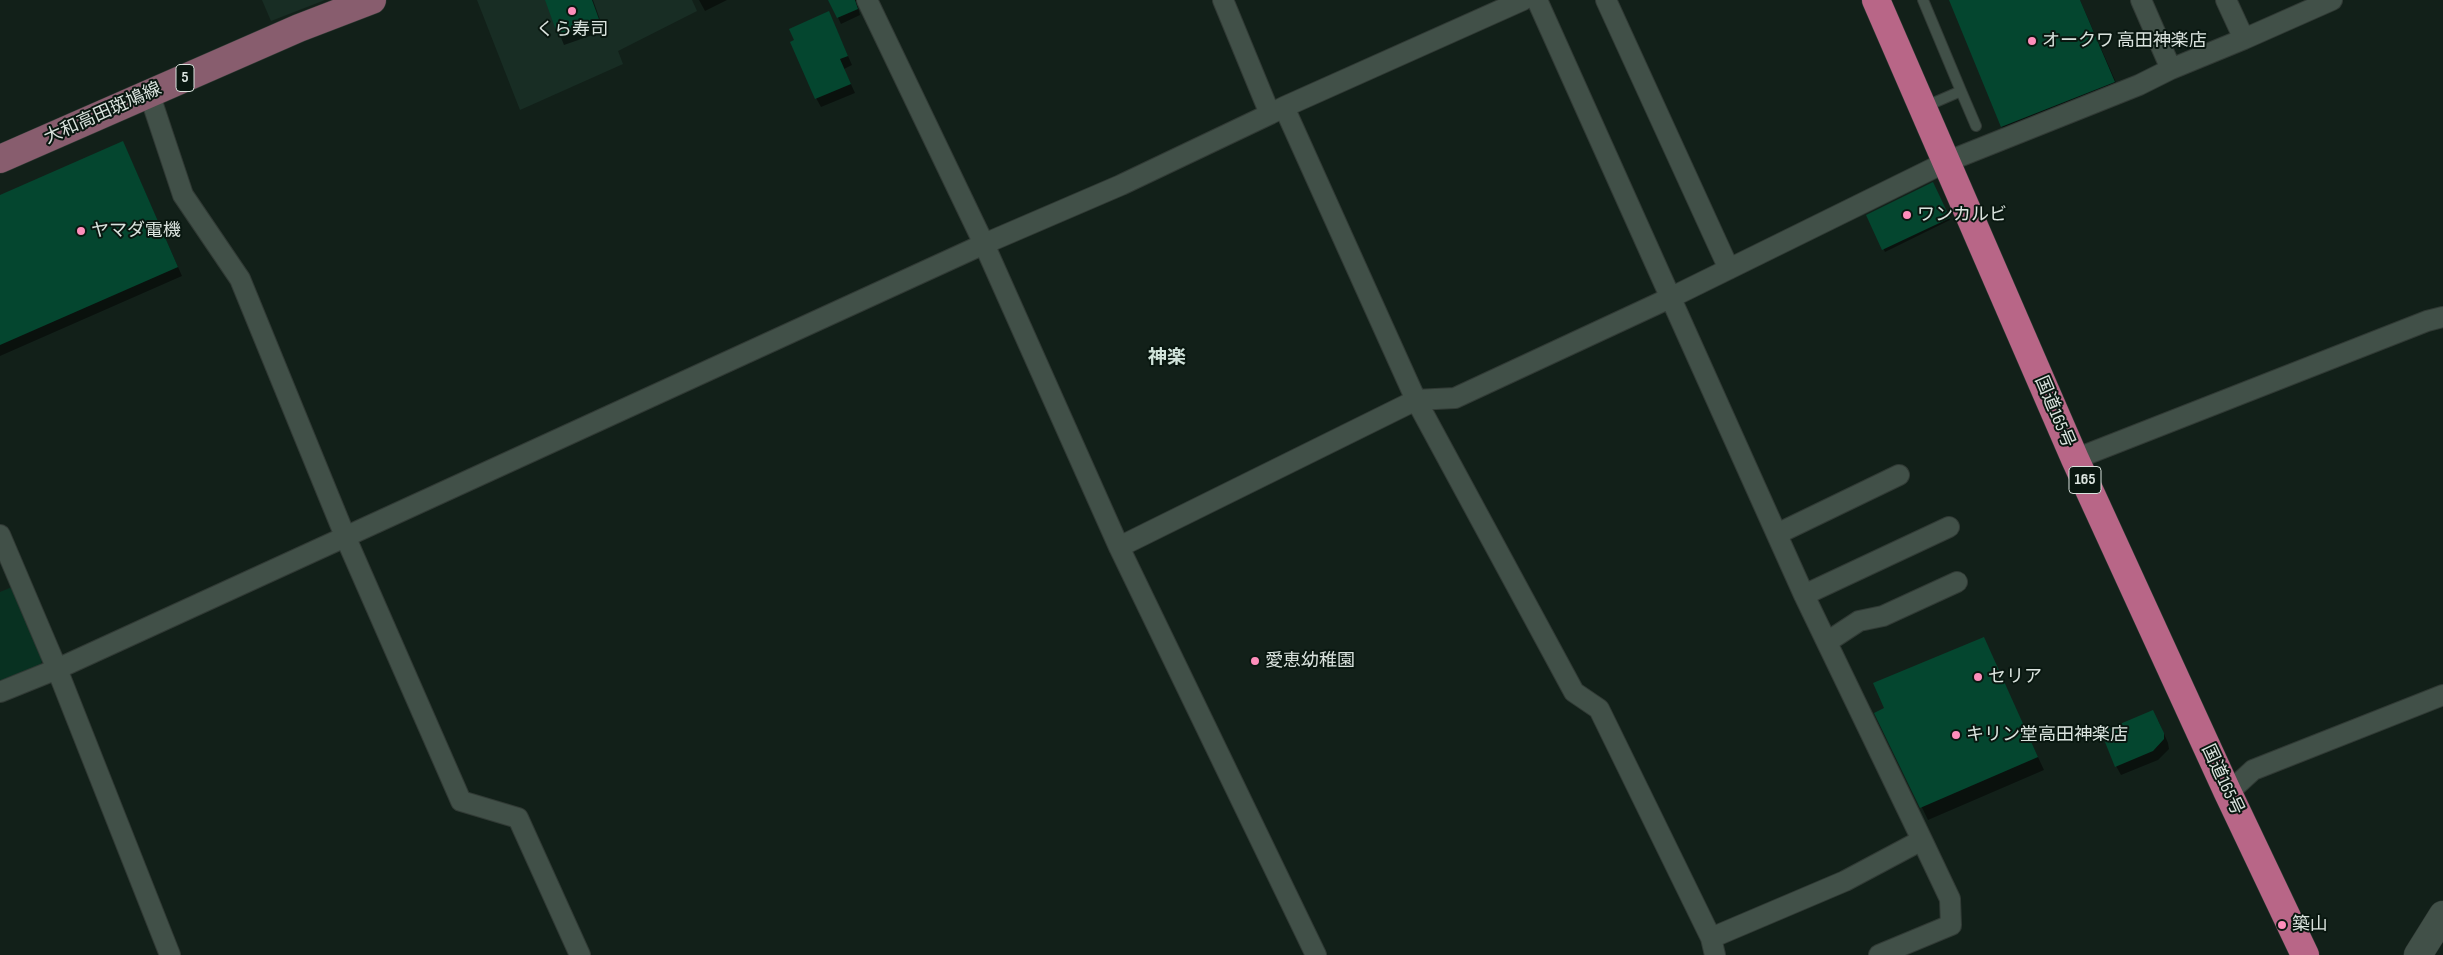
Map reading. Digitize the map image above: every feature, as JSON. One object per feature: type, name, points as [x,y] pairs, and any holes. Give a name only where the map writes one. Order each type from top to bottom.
[{"type":"highway","name":"国道165号","points":[[1876,0],[2075,459],[2228,793],[2305,955]]},
{"type":"main road","name":"大和高田斑鳩線","points":[[0,159],[299,28],[372,0]]},
{"type":"main road","points":[[2418,955],[2443,915]]},
{"type":"street","points":[[867,0],[984,244],[1119,547],[1316,955]]},
{"type":"street","points":[[1223,0],[1416,400],[1574,692],[1599,709],[1713,947],[1922,840]]},
{"type":"street","points":[[0,692],[57,669],[984,244],[1121,185],[1277,110],[1523,0]]},
{"type":"street","points":[[1537,0],[1672,297],[1804,595],[1950,899],[1952,925],[1879,955]]},
{"type":"street","points":[[1606,0],[1729,269]]},
{"type":"street","points":[[2141,0],[2171,69]]},
{"type":"street","points":[[2226,0],[2244,39]]},
{"type":"street","points":[[1119,547],[1416,400],[1455,398],[1672,297],[1946,162],[2139,85],[2171,69],[2332,0]]},
{"type":"street","points":[[149,93],[184,196],[240,279],[345,536],[461,801],[518,818],[580,955]]},
{"type":"street","points":[[2075,459],[2428,321],[2443,317]]},
{"type":"street","points":[[1777,534],[1899,475]]},
{"type":"street","points":[[1804,595],[1949,527]]},
{"type":"street","points":[[0,535],[57,669],[170,955]]},
{"type":"street","points":[[1827,642],[1860,622],[1882,616],[1958,582]]},
{"type":"street","points":[[2228,793],[2253,770],[2443,695]]},
{"type":"lane","points":[[1923,0],[1976,126]]},
{"type":"lane","points":[[1923,108],[1961,92]]},
{"type":"shaded area","points":[[262,0],[325,0],[271,21]]},
{"type":"shaded area","points":[[477,0],[692,0],[697,11],[618,51],[623,64],[520,110]]},
{"type":"green space","points":[[12,587],[43,655],[41,665],[0,683],[0,592]]},
{"type":"building","name":"くら寿司","points":[[545,0],[592,0],[600,22],[558,36]]},
{"type":"building","points":[[828,0],[855,0],[858,9],[837,18]]},
{"type":"building","name":"オークワ 高田神楽店","points":[[1949,0],[2080,0],[2115,82],[2001,127]]},
{"type":"building","points":[[829,11],[848,56],[840,59],[851,84],[815,99],[790,42],[794,40],[789,29]]},
{"type":"building","name":"ヤマダ電機","points":[[123,141],[178,267],[0,345],[0,195]]},
{"type":"building","name":"ワンカルビ","points":[[1933,182],[1950,218],[1882,250],[1866,215]]},
{"type":"building","name":"キリン堂高田神楽店","points":[[1984,637],[2038,757],[1920,808],[1874,713],[1884,708],[1873,683]]},
{"type":"building","points":[[2153,710],[2164,733],[2164,739],[2153,751],[2115,767],[2101,732]]},
{"type":"place","name":"くら寿司","points":[[572,11]]},
{"type":"place","name":"オークワ 高田神楽店","points":[[2032,41]]},
{"type":"place","name":"ワンカルビ","points":[[1907,215]]},
{"type":"place","name":"ヤマダ電機","points":[[81,231]]},
{"type":"place","name":"愛恵幼稚園","points":[[1255,661]]},
{"type":"place","name":"セリア","points":[[1978,677]]},
{"type":"place","name":"キリン堂高田神楽店","points":[[1956,735]]},
{"type":"place","name":"築山","points":[[2282,925]]},
{"type":"district","name":"神楽","points":[[1167,358]]}]
